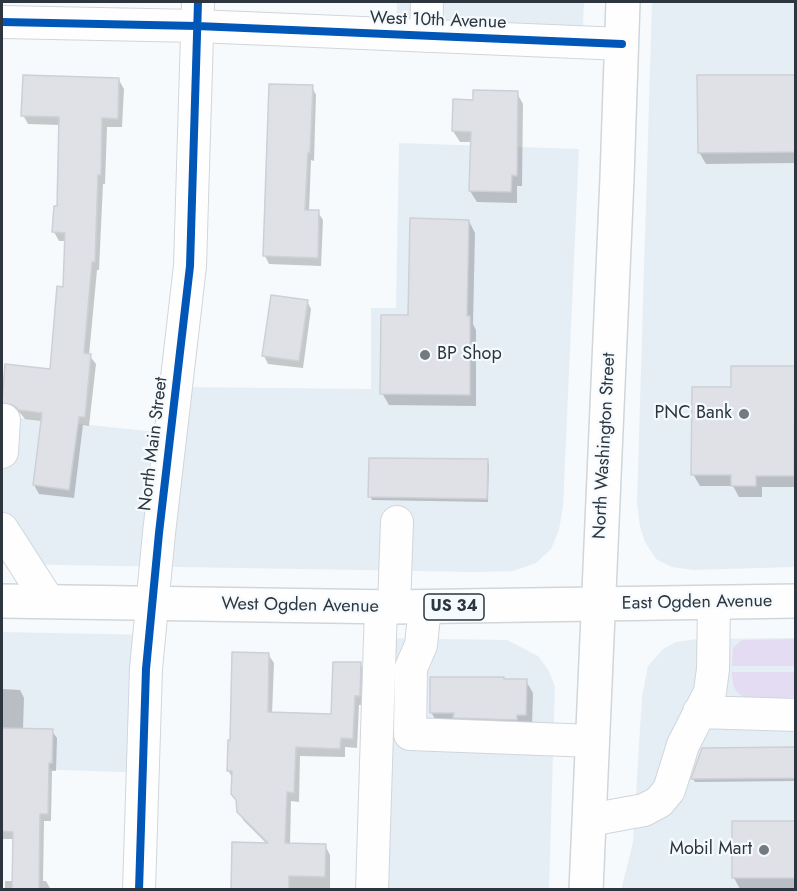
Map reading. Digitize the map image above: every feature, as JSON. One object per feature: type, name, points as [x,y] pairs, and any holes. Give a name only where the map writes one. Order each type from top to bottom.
[{"type":"main road","name":"North Washington Street","points":[[586,890],[623,2]]},
{"type":"main road","name":"East Ogden Avenue","points":[[598,605],[795,601]]},
{"type":"main road","name":"West Ogden Avenue","points":[[2,602],[400,607],[598,605]]},
{"type":"street","points":[[426,36],[427,2]]},
{"type":"street","name":"West 10th Avenue","points":[[2,22],[197,14],[426,36],[622,44]]},
{"type":"street","name":"North Main Street","points":[[139,890],[146,669],[190,266],[197,14]]},
{"type":"street","points":[[2,452],[4,420]]},
{"type":"street","points":[[372,890],[400,607],[397,522]]},
{"type":"street","points":[[2,529],[49,602]]},
{"type":"street","points":[[590,820],[644,810],[659,802],[669,790],[683,745],[710,692],[714,669],[714,603]]},
{"type":"street","points":[[400,607],[422,645],[411,668],[410,734],[593,741]]},
{"type":"street","points":[[699,712],[795,715]]},
{"type":"shaded area","points":[[397,2],[584,2],[582,47],[396,39]]},
{"type":"shaded area","points":[[652,2],[795,2],[795,567],[693,570],[672,567],[656,559],[645,542],[640,527],[637,502]]},
{"type":"shaded area","points":[[399,143],[579,149],[563,507],[559,530],[551,549],[536,563],[513,571],[2,564],[2,416],[177,434],[181,387],[371,389],[371,308],[396,308]]},
{"type":"shaded area","points":[[2,632],[155,635],[151,773],[2,768]]},
{"type":"shaded area","points":[[377,638],[507,640],[538,656],[549,671],[555,687],[549,889],[371,890]]},
{"type":"shaded area","points":[[795,638],[795,889],[621,890],[633,842],[642,696],[648,666],[663,649],[676,642],[696,639]]},
{"type":"shaded area","points":[[795,639],[795,666],[732,666],[733,648],[742,640]]},
{"type":"shaded area","points":[[732,672],[795,672],[795,697],[767,699],[746,697],[737,692],[734,687]]},
{"type":"building","points":[[23,75],[119,78],[118,119],[102,118],[95,262],[92,262],[84,353],[91,354],[85,417],[79,417],[69,490],[33,485],[42,413],[19,410],[13,405],[2,403],[5,364],[50,369],[57,286],[63,287],[65,233],[52,232],[54,206],[57,206],[59,117],[21,116]]},
{"type":"building","points":[[697,75],[795,75],[795,152],[698,153]]},
{"type":"building","points":[[269,84],[313,85],[305,210],[319,210],[318,258],[263,256]]},
{"type":"building","points":[[473,90],[518,91],[517,176],[512,175],[511,192],[469,191],[471,132],[452,131],[453,99],[473,100]]},
{"type":"building","points":[[410,218],[469,220],[467,316],[470,316],[470,395],[380,394],[381,315],[408,315]]},
{"type":"building","points":[[271,295],[308,300],[299,361],[262,356]]},
{"type":"building","name":"PNC Bank","points":[[731,366],[795,366],[794,476],[756,476],[756,486],[731,486],[731,475],[691,475],[692,387],[731,387]]},
{"type":"building","points":[[369,458],[488,459],[487,499],[368,497]]},
{"type":"building","points":[[232,652],[269,653],[268,712],[331,714],[333,662],[361,662],[360,696],[355,696],[353,739],[341,738],[340,749],[296,747],[294,793],[287,792],[285,843],[326,844],[325,877],[289,876],[289,890],[231,890],[232,842],[268,843],[237,812],[236,800],[231,794],[232,771],[227,771]]},
{"type":"building","points":[[430,677],[527,679],[526,715],[517,715],[517,720],[453,718],[454,713],[430,713]]},
{"type":"building","points":[[2,728],[53,729],[52,763],[49,763],[48,814],[40,814],[39,890],[12,890],[13,832],[2,831]]},
{"type":"building","points":[[795,747],[795,778],[691,779],[702,748]]},
{"type":"building","name":"Mobil Mart","points":[[732,821],[795,821],[795,878],[732,878]]},
{"type":"cycle path","points":[[139,890],[146,669],[159,533],[190,266],[198,2]]},
{"type":"cycle path","points":[[2,22],[197,26],[622,44]]},
{"type":"place","name":"BP Shop","points":[[425,355]]},
{"type":"place","name":"PNC Bank","points":[[744,414]]},
{"type":"place","name":"Mobil Mart","points":[[764,850]]}]
